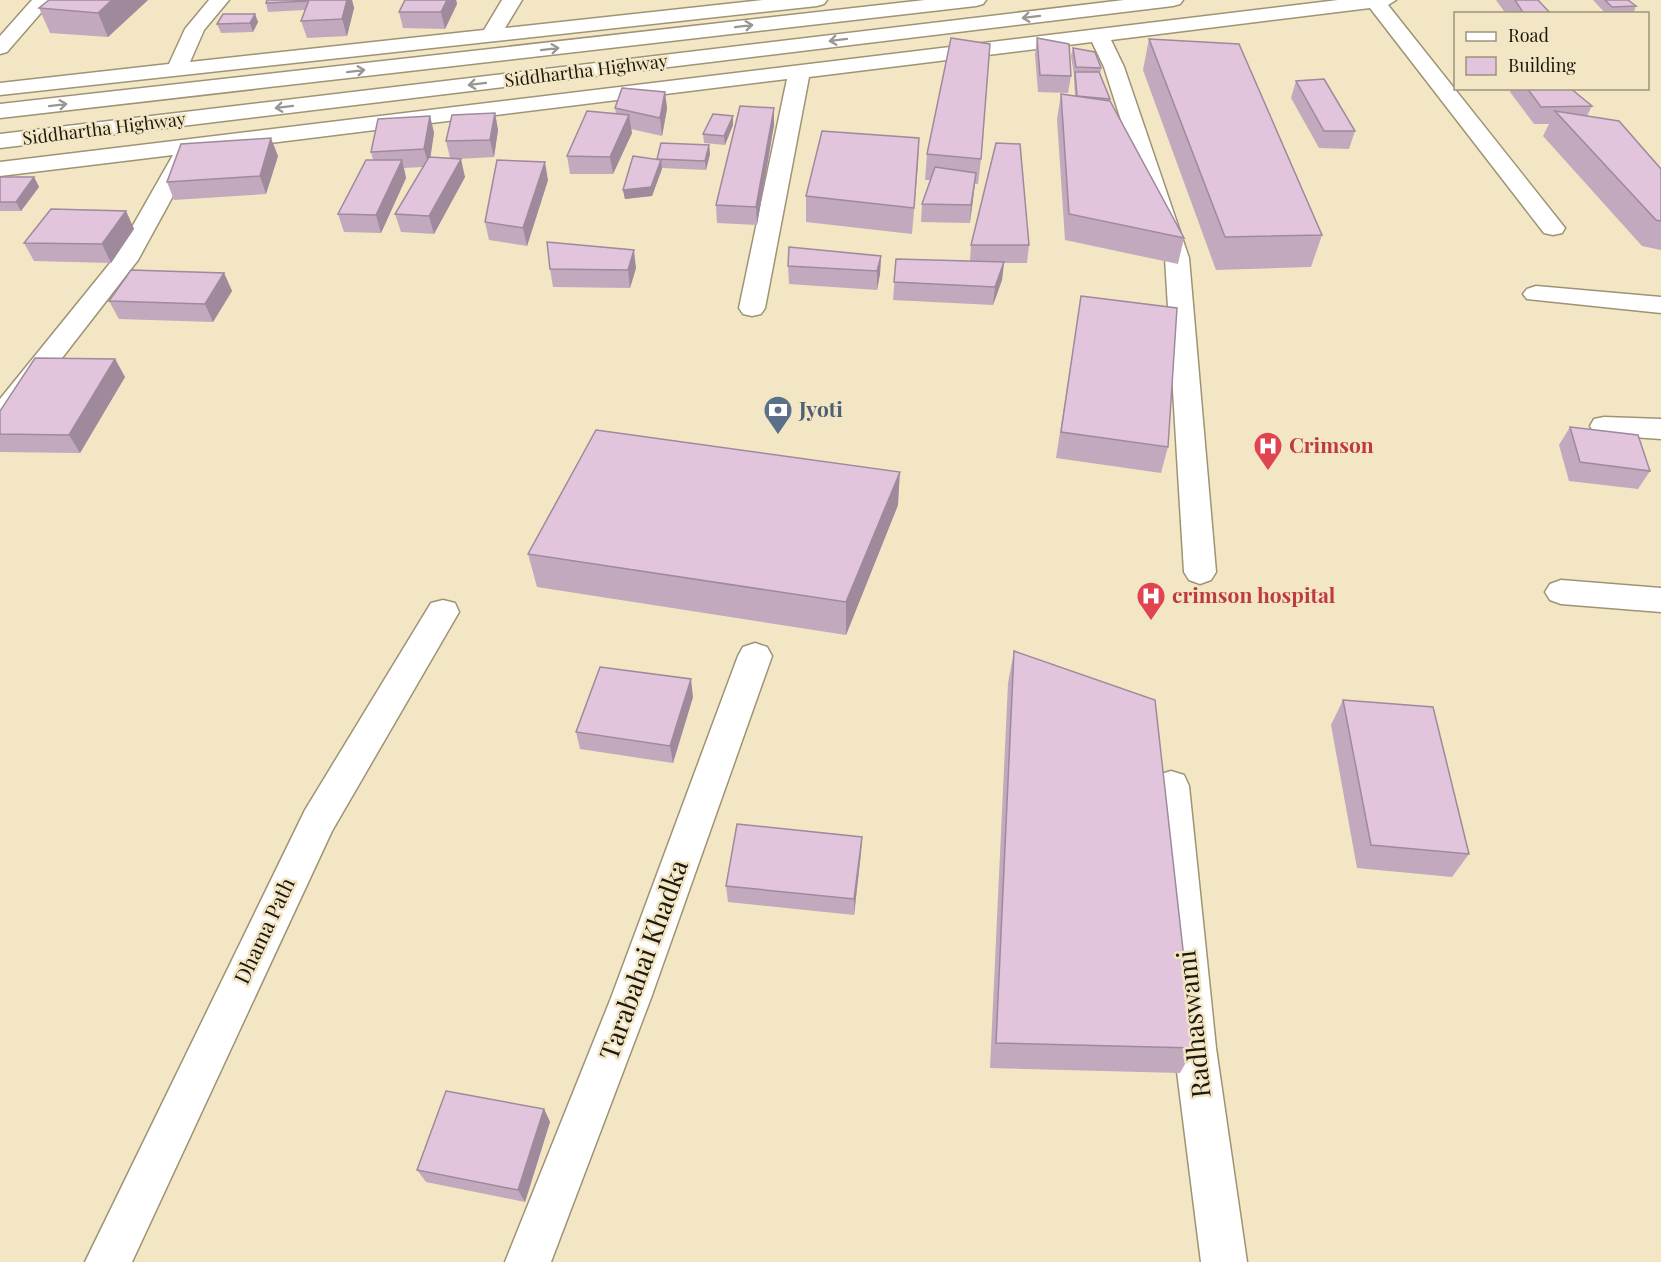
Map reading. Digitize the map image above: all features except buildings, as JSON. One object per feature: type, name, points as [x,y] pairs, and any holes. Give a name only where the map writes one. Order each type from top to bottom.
[{"type":"main road","points":[[0,48],[42,0]]},
{"type":"main road","points":[[176,70],[195,29],[219,0]]},
{"type":"main road","points":[[490,37],[512,0]]},
{"type":"main road","points":[[0,89],[817,0]]},
{"type":"main road","name":"Siddhartha Highway","points":[[0,111],[976,0]]},
{"type":"main road","name":"Siddhartha Highway","points":[[0,141],[1075,6],[1173,0]]},
{"type":"main road","points":[[0,169],[1380,1],[1553,228]]},
{"type":"main road","points":[[1099,36],[1114,67],[1177,258],[1200,572]]},
{"type":"main road","points":[[752,308],[799,72]]},
{"type":"main road","points":[[0,418],[126,260],[190,145]]},
{"type":"main road","points":[[1536,294],[1661,306]]},
{"type":"main road","points":[[1604,426],[1661,429]]},
{"type":"main road","points":[[1561,592],[1661,600]]},
{"type":"main road","name":"Dhama Path","points":[[108,1262],[318,821],[443,612]]},
{"type":"main road","name":"Tarabahai Khadka","points":[[528,1262],[631,998],[755,656]]},
{"type":"main road","name":"Radhaswami","points":[[1171,786],[1195,1048],[1224,1262]]},
{"type":"place","name":"Jyoti","points":[[778,436]]},
{"type":"place","name":"Crimson","points":[[1268,472]]},
{"type":"place","name":"crimson hospital","points":[[1151,622]]}]
